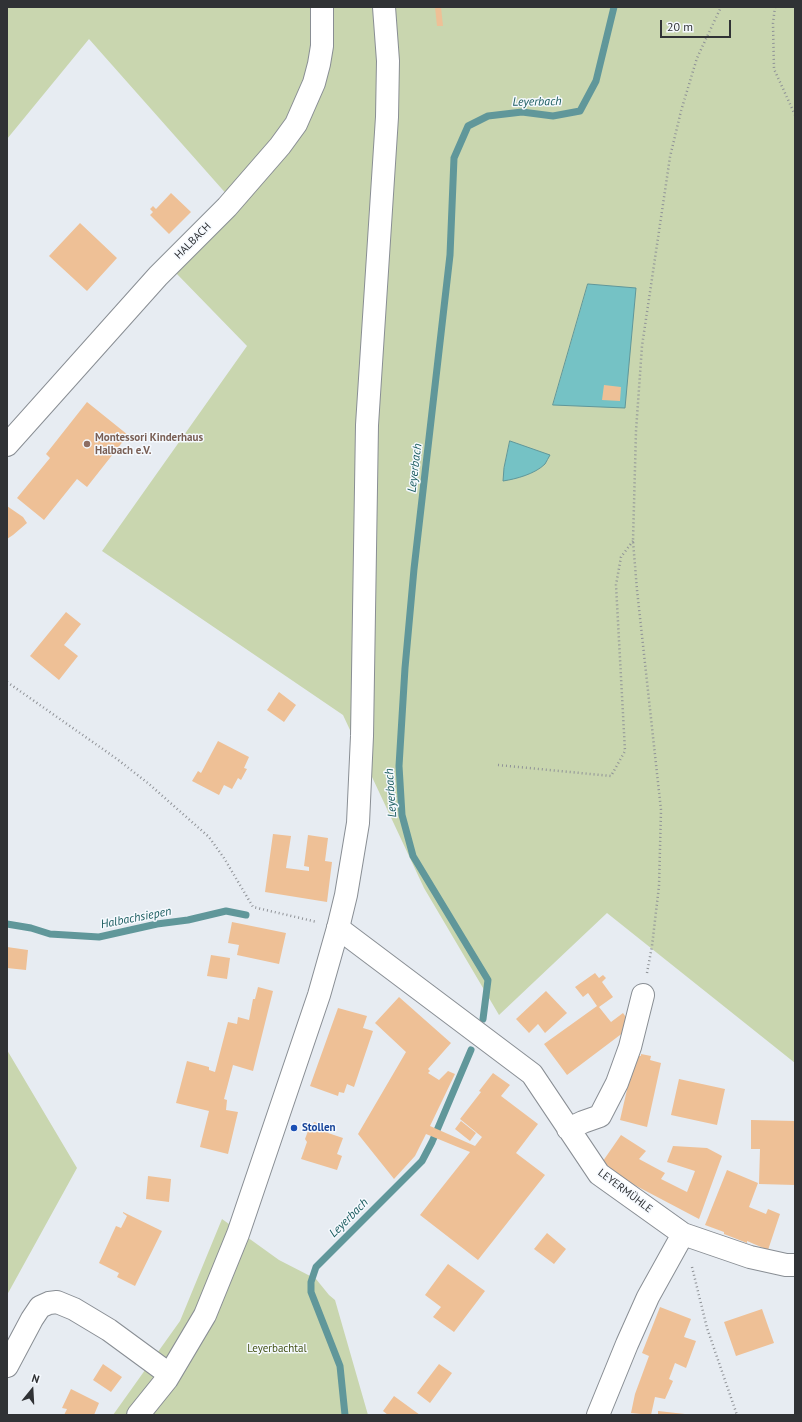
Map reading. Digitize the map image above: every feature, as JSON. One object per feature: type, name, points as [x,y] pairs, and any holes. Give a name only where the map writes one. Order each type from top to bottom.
[{"type":"main road","points":[[138,1415],[170,1374],[205,1315],[238,1234],[308,1030],[338,928],[346,895],[358,823],[362,736],[367,425],[387,117],[388,61],[384,7]]},
{"type":"main road","name":"HALBACH","points":[[7,445],[158,276],[227,207],[280,146],[296,124],[314,83],[319,64],[322,46],[322,8]]},
{"type":"main road","name":"LEYERMÜHLE","points":[[338,928],[532,1074],[599,1174],[683,1234],[750,1257],[786,1265],[795,1265]]},
{"type":"main road","points":[[568,1129],[582,1122],[600,1116],[617,1083],[630,1046],[643,995]]},
{"type":"main road","points":[[598,1415],[648,1297],[683,1234]]},
{"type":"main road","points":[[7,1366],[40,1307],[49,1303],[57,1302],[74,1309],[109,1330],[170,1374]]},
{"type":"path","points":[[643,995],[652,946],[659,886],[661,810],[633,541],[636,431],[642,346],[670,157],[681,111],[697,58],[721,7]]},
{"type":"path","points":[[775,7],[773,23],[774,69],[795,115]]},
{"type":"path","points":[[498,765],[611,776],[625,751],[616,585],[621,557],[633,541]]},
{"type":"path","points":[[7,682],[118,759],[150,784],[209,837],[228,864],[253,907],[338,928]]},
{"type":"path","points":[[683,1234],[707,1328],[737,1415]]},
{"type":"green space","points":[[7,7],[795,7],[795,1063],[607,913],[499,1015],[424,888],[343,715],[102,551],[247,346],[176,273],[237,206],[89,39],[7,139]]},
{"type":"green space","points":[[7,1050],[77,1168],[7,1295]]},
{"type":"green space","name":"Leyerbachtal","points":[[222,1219],[279,1260],[316,1279],[335,1300],[368,1415],[113,1415],[180,1321]]},
{"type":"water","points":[[588,284],[636,288],[625,408],[553,405]]},
{"type":"water","points":[[510,441],[550,455],[545,464],[536,471],[503,481],[504,468]]},
{"type":"building","points":[[435,7],[441,7],[443,26],[437,26]]},
{"type":"building","points":[[171,193],[191,212],[169,234],[150,215],[153,212],[150,209],[153,206],[156,209]]},
{"type":"building","points":[[80,223],[117,258],[87,291],[49,256]]},
{"type":"building","points":[[604,385],[621,387],[620,401],[602,400]]},
{"type":"building","name":"Montessori Kinderhaus Halbach e.V.","points":[[87,402],[128,435],[87,487],[77,479],[44,520],[17,498],[50,458],[46,454]]},
{"type":"building","points":[[7,506],[23,517],[27,523],[7,539]]},
{"type":"building","points":[[66,612],[81,624],[64,645],[78,656],[59,680],[30,656]]},
{"type":"building","points":[[279,692],[296,705],[284,722],[267,710]]},
{"type":"building","points":[[218,741],[249,757],[244,768],[247,769],[241,780],[238,778],[232,789],[224,785],[219,795],[192,781],[198,771],[201,773]]},
{"type":"building","points":[[273,834],[291,836],[286,868],[309,871],[309,867],[304,866],[308,835],[328,838],[325,861],[332,862],[327,902],[265,892]]},
{"type":"building","points":[[232,922],[286,933],[279,964],[237,955],[239,945],[228,943]]},
{"type":"building","points":[[7,947],[28,950],[26,970],[7,968]]},
{"type":"building","points":[[211,955],[230,958],[227,979],[207,976]]},
{"type":"building","points":[[595,973],[599,978],[603,975],[606,978],[602,982],[613,997],[599,1007],[611,1022],[623,1013],[631,1024],[623,1030],[624,1032],[567,1075],[544,1044],[597,1006],[588,993],[583,997],[575,987]]},
{"type":"building","points":[[258,987],[273,991],[253,1071],[233,1065],[224,1099],[227,1100],[226,1110],[238,1112],[228,1154],[200,1147],[209,1111],[176,1103],[187,1061],[209,1067],[209,1070],[215,1072],[228,1022],[237,1024],[238,1017],[249,1020],[253,999],[255,999]]},
{"type":"building","points":[[546,991],[567,1013],[545,1033],[538,1024],[529,1033],[516,1019]]},
{"type":"building","points":[[399,997],[451,1043],[428,1069],[430,1071],[428,1073],[439,1080],[448,1071],[455,1074],[430,1126],[475,1146],[482,1137],[460,1119],[481,1092],[479,1091],[493,1073],[510,1085],[501,1096],[538,1124],[516,1153],[545,1175],[478,1260],[420,1215],[470,1152],[426,1134],[415,1156],[394,1179],[358,1134],[406,1052],[375,1023]]},
{"type":"building","points":[[338,1008],[367,1016],[363,1028],[373,1031],[354,1087],[347,1084],[344,1093],[339,1092],[338,1096],[310,1086]]},
{"type":"building","points":[[641,1054],[651,1056],[650,1060],[661,1063],[647,1127],[620,1120],[635,1055],[641,1056]]},
{"type":"building","points":[[679,1079],[725,1089],[717,1125],[671,1115]]},
{"type":"building","points":[[751,1120],[795,1121],[795,1185],[759,1184],[760,1149],[751,1149]]},
{"type":"building","points":[[461,1121],[476,1133],[470,1141],[455,1129]]},
{"type":"building","points":[[314,1122],[330,1128],[328,1133],[343,1138],[337,1154],[342,1156],[337,1170],[301,1159],[307,1142],[305,1139]]},
{"type":"building","points":[[621,1135],[646,1151],[639,1159],[665,1173],[661,1179],[687,1192],[695,1171],[667,1162],[673,1146],[707,1148],[722,1156],[699,1219],[625,1180],[603,1166],[603,1161]]},
{"type":"building","points":[[727,1170],[758,1183],[749,1207],[766,1214],[768,1209],[780,1214],[768,1250],[747,1241],[747,1243],[724,1234],[724,1232],[705,1225]]},
{"type":"building","points":[[148,1176],[171,1179],[169,1202],[146,1199]]},
{"type":"building","points":[[123,1212],[162,1231],[135,1286],[117,1277],[119,1273],[99,1263],[116,1226],[121,1228],[127,1216]]},
{"type":"building","points":[[547,1233],[566,1249],[554,1264],[534,1249]]},
{"type":"building","points":[[448,1264],[485,1291],[454,1332],[433,1317],[441,1307],[425,1295]]},
{"type":"building","points":[[660,1307],[691,1319],[684,1337],[696,1341],[686,1368],[675,1363],[669,1379],[673,1381],[665,1399],[655,1397],[651,1415],[631,1413],[635,1394],[649,1356],[642,1353]]},
{"type":"building","points":[[762,1309],[774,1343],[736,1356],[724,1322]]},
{"type":"building","points":[[103,1364],[122,1377],[111,1392],[93,1380]]},
{"type":"building","points":[[439,1364],[452,1373],[430,1403],[417,1393]]},
{"type":"building","points":[[71,1389],[99,1403],[94,1415],[64,1415],[67,1409],[62,1408]]},
{"type":"building","points":[[394,1396],[420,1415],[388,1415],[383,1411]]},
{"type":"building","points":[[658,1411],[685,1414],[685,1415],[658,1415]]},
{"type":"waterway","name":"Leyerbach","points":[[483,1019],[488,980],[413,856],[402,815],[399,766],[405,668],[414,569],[450,255],[454,158],[468,126],[488,116],[522,112],[553,116],[580,111],[596,81],[614,7]]},
{"type":"waterway","name":"Halbachsiepen","points":[[7,924],[31,928],[50,934],[99,937],[226,911],[246,915]]},
{"type":"waterway","name":"Leyerbach","points":[[345,1415],[340,1366],[311,1292],[311,1282],[316,1267],[422,1161],[432,1142],[471,1050]]},
{"type":"place","name":"Montessori Kinderhaus Halbach e.V.","points":[[87,444]]},
{"type":"place","name":"Stollen","points":[[294,1128]]}]
